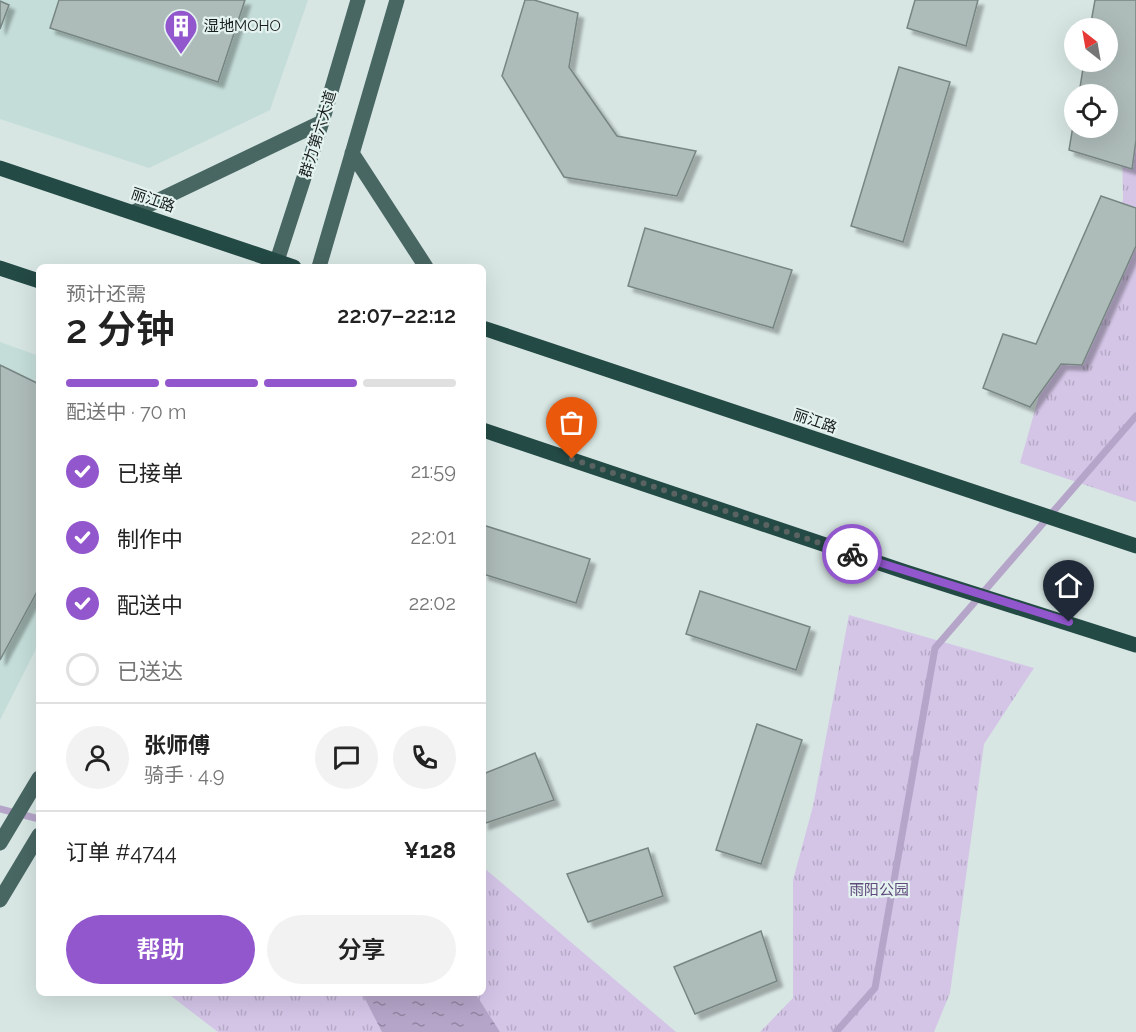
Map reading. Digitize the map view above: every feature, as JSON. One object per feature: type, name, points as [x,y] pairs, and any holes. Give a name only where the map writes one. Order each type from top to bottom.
[{"type":"main road","name":"群力第六大道","points":[[276,264],[358,0]]},
{"type":"main road","points":[[320,264],[397,0]]},
{"type":"main road","points":[[134,212],[322,122]]},
{"type":"main road","points":[[352,153],[424,264]]},
{"type":"main road","name":"丽江路","points":[[0,168],[134,212],[273,264]]},
{"type":"main road","points":[[0,268],[36,280]]},
{"type":"main road","name":"丽江路","points":[[486,329],[1136,546]]},
{"type":"main road","points":[[486,430],[906,572],[1136,645]]},
{"type":"main road","points":[[0,843],[36,782]]},
{"type":"main road","points":[[0,900],[36,840]]},
{"type":"shaded area","points":[[0,0],[308,0],[270,110],[149,168],[0,119]]},
{"type":"shaded area","points":[[0,342],[36,355],[36,649],[0,720]]},
{"type":"green space","points":[[1120,0],[1136,0],[1136,502],[1020,463],[1044,378],[1123,200]]},
{"type":"green space","name":"雨阳公园","points":[[849,615],[1034,668],[984,744],[950,993],[934,1032],[760,1032],[793,998],[793,880],[813,806]]},
{"type":"green space","points":[[486,870],[676,1032],[218,1032],[171,996],[486,996]]},
{"type":"water","points":[[364,996],[477,996],[500,1032],[382,1032]]},
{"type":"building","name":"湿地MOHO","points":[[59,0],[245,0],[218,82],[50,28]]},
{"type":"building","points":[[525,0],[534,0],[578,13],[569,67],[617,136],[696,151],[677,196],[564,177],[502,76]]},
{"type":"building","points":[[915,0],[978,0],[966,46],[907,28]]},
{"type":"building","points":[[1095,0],[1136,0],[1136,140],[1132,169],[1069,150],[1071,138],[1118,138],[1118,84],[1081,84],[1082,72],[1118,72],[1118,18],[1092,18]]},
{"type":"building","points":[[0,1],[9,5],[0,29]]},
{"type":"building","points":[[899,67],[950,82],[903,242],[851,226]]},
{"type":"building","points":[[1101,196],[1136,208],[1136,246],[1082,365],[1061,364],[1030,407],[983,388],[1003,334],[1036,344]]},
{"type":"building","points":[[645,228],[792,270],[773,328],[628,286]]},
{"type":"building","points":[[0,365],[36,383],[36,594],[0,660]]},
{"type":"building","points":[[486,526],[590,559],[576,603],[486,575]]},
{"type":"building","points":[[700,591],[810,627],[796,670],[686,634]]},
{"type":"building","points":[[757,724],[802,740],[761,864],[716,850]]},
{"type":"building","points":[[535,753],[554,800],[486,823],[486,773]]},
{"type":"building","points":[[648,848],[663,896],[588,922],[567,874]]},
{"type":"building","points":[[761,931],[777,981],[695,1014],[674,967]]},
{"type":"waterway","points":[[836,1032],[875,988],[935,648],[1136,416]]},
{"type":"waterway","points":[[0,809],[36,818]]},
{"type":"way so far","points":[[572,459],[852,554]]},
{"type":"place","name":"湿地MOHO","points":[[181,55]]},
{"type":"route","points":[[852,554],[1069,622]]}]
